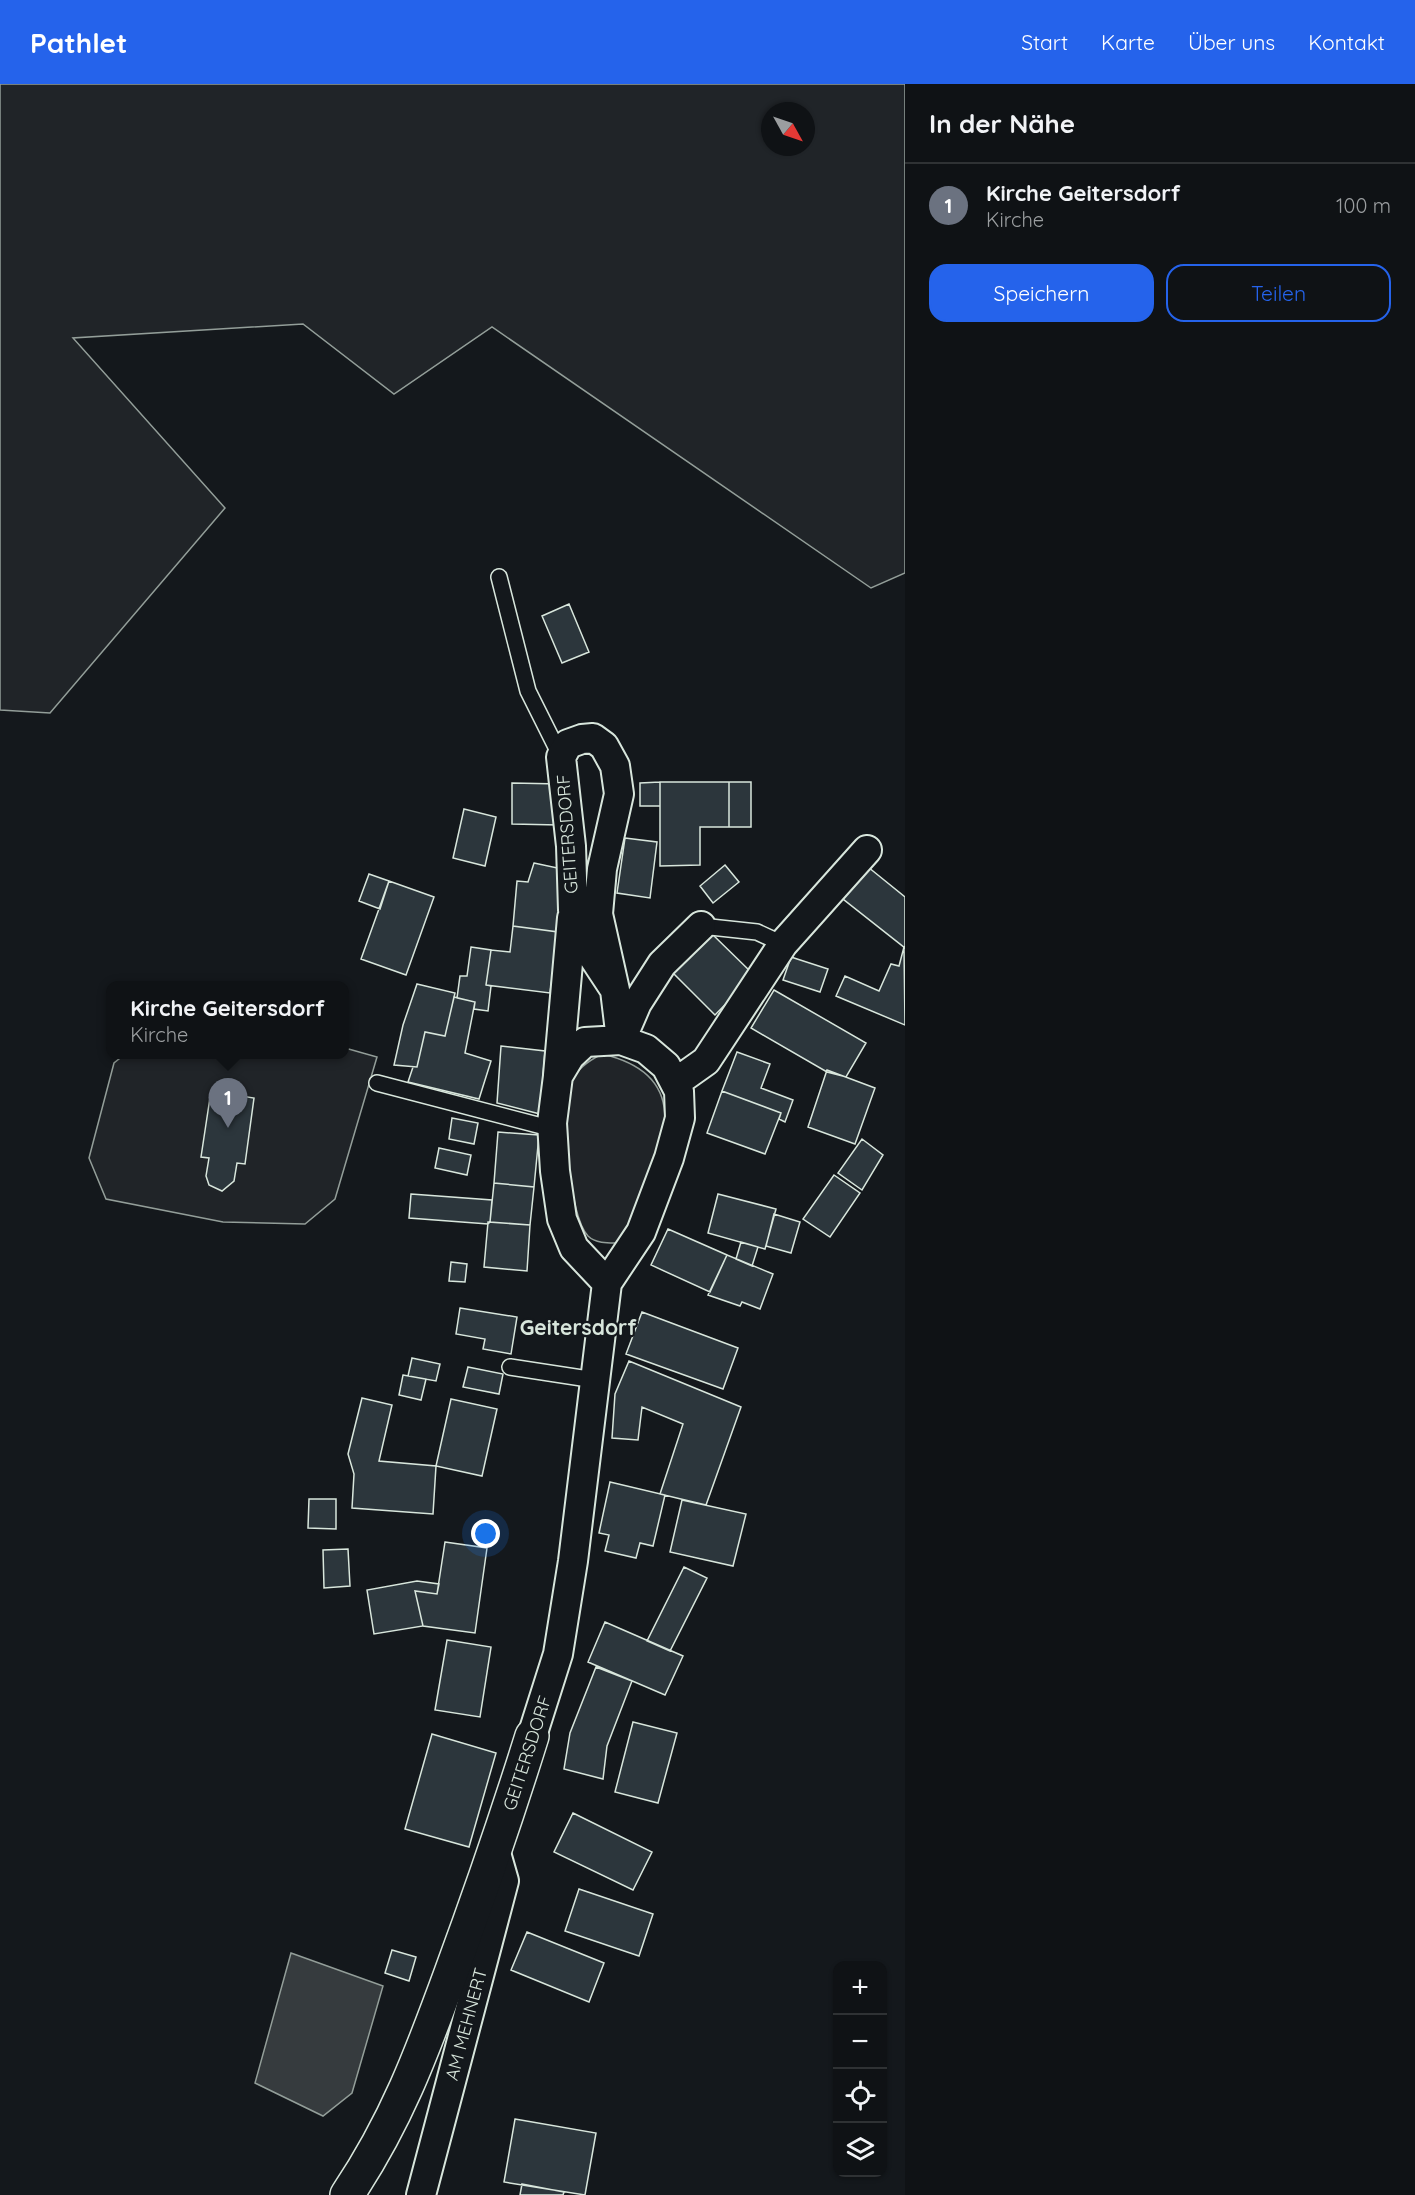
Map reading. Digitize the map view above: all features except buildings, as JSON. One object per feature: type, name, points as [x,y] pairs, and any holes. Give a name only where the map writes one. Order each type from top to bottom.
[{"type":"street","name":"GEITERSDORF","points":[[615,990],[586,946],[573,910],[571,846],[561,757],[568,744],[593,738],[604,746],[615,766],[619,794],[602,869],[598,914],[615,990],[621,1040]]},
{"type":"street","points":[[675,1083],[706,1062],[783,944],[867,850]]},
{"type":"street","points":[[558,1076],[573,910]]},
{"type":"street","points":[[621,1040],[637,1003],[662,964],[701,927]]},
{"type":"street","name":"GEITERSDORF","points":[[347,2195],[392,2123],[417,2066],[496,1853],[558,1654],[607,1283],[641,1232],[669,1158],[680,1119],[679,1091],[666,1066],[646,1049],[621,1040],[585,1042],[570,1056],[558,1076],[553,1129],[555,1172],[562,1219],[574,1248],[607,1283]]},
{"type":"street","name":"AM MEHNERT","points":[[421,2195],[504,1881],[496,1853]]},
{"type":"lane","points":[[499,577],[528,691],[561,757]]},
{"type":"lane","points":[[701,927],[757,932],[783,944]]},
{"type":"lane","points":[[377,1083],[553,1129]]},
{"type":"lane","points":[[510,1367],[595,1380]]},
{"type":"shaded area","points":[[0,84],[905,84],[905,573],[871,588],[492,327],[394,394],[303,324],[73,338],[225,508],[50,713],[0,710]]},
{"type":"shaded area","points":[[349,1049],[377,1057],[335,1199],[305,1224],[223,1222],[106,1199],[89,1158],[114,1063],[119,1059],[349,1059]]},
{"type":"shaded area","points":[[602,1054],[634,1066],[654,1082],[663,1103],[664,1126],[651,1178],[630,1231],[619,1243],[599,1242],[588,1236],[581,1224],[576,1207],[568,1161],[567,1114],[572,1081],[581,1068]]},
{"type":"shaded area","points":[[291,1953],[383,1986],[352,2093],[323,2116],[255,2083]]},
{"type":"place","name":"Kirche Geitersdorf","points":[[228,1128]]},
{"type":"district","name":"Geitersdorf","points":[[578,1327]]}]
